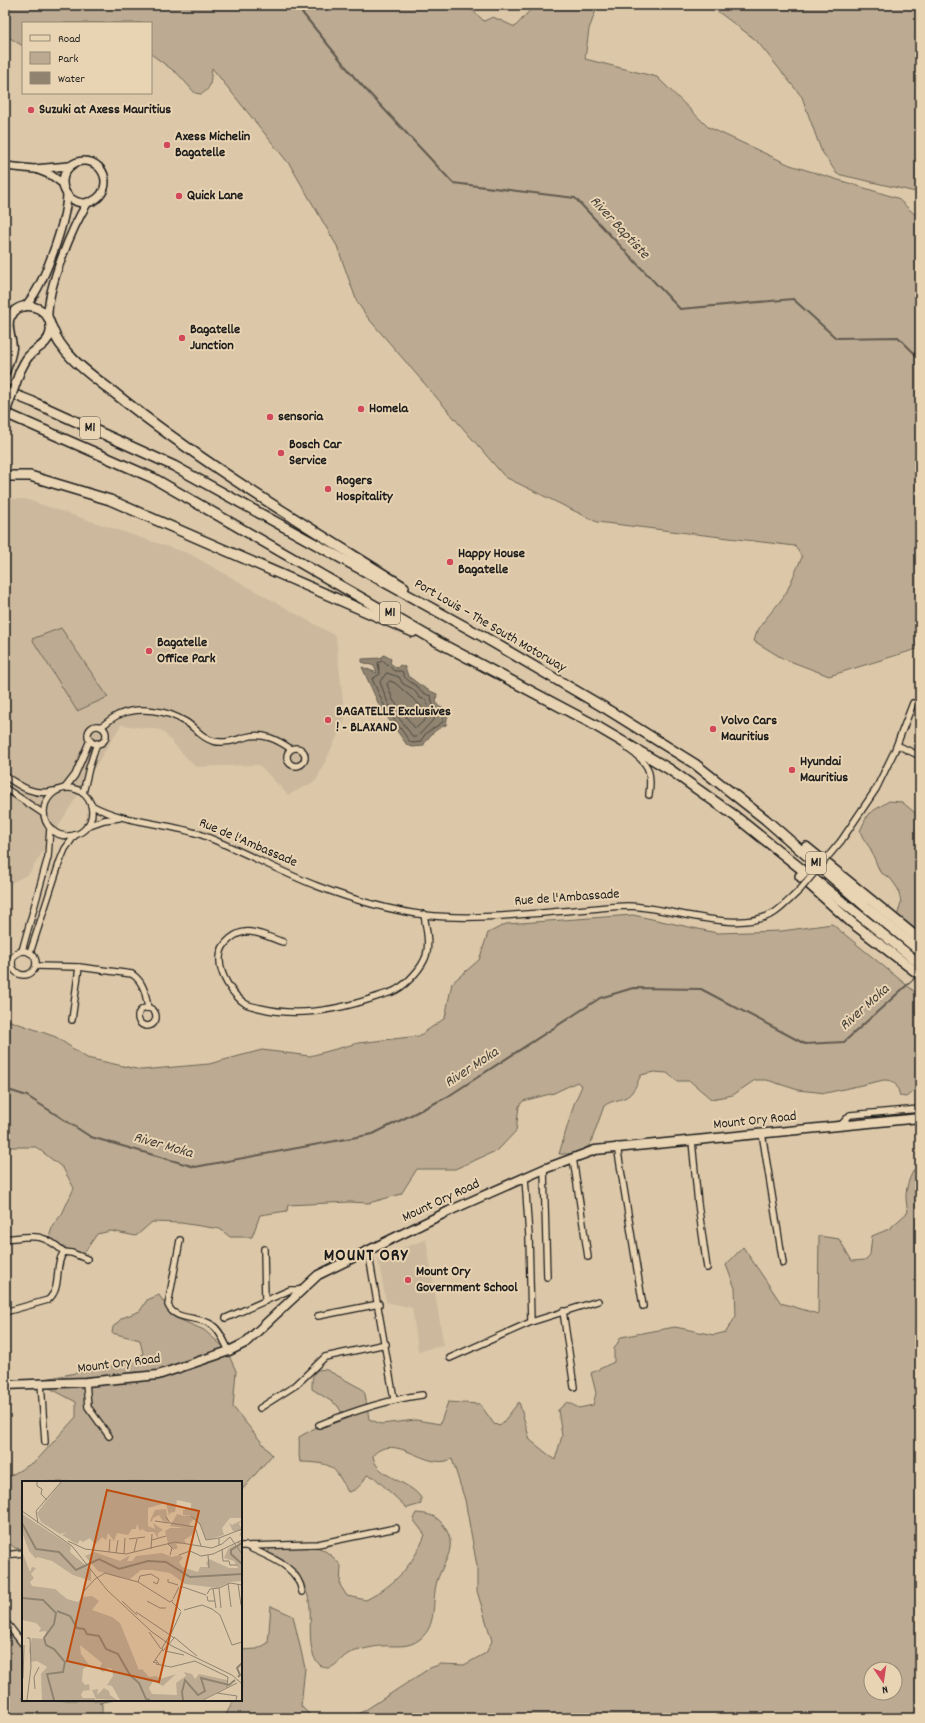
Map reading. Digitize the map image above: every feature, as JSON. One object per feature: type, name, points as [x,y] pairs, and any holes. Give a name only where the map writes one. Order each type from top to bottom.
[{"type":"highway","points":[[50,322],[58,343],[84,368],[189,450],[482,636]]},
{"type":"highway","name":"Port Louis – The South Motorway","points":[[5,391],[33,402],[174,466],[482,636],[605,708],[696,764],[765,819],[867,908],[920,951]]},
{"type":"highway","name":"M1","points":[[5,413],[153,478],[438,642],[591,723],[669,769],[735,816],[854,919],[920,964]]},
{"type":"highway","points":[[5,476],[30,476],[110,500],[438,642]]},
{"type":"highway","points":[[765,819],[792,835],[920,940]]},
{"type":"highway","points":[[854,919],[920,975]]},
{"type":"main road","points":[[5,413],[20,371],[28,358],[46,343],[51,332],[50,322],[40,309],[24,307],[8,316],[12,347],[6,369]]},
{"type":"main road","name":"Mount Ory Road","points":[[5,1385],[86,1382],[158,1375],[229,1351],[245,1343],[300,1290],[318,1275],[449,1211],[544,1169],[595,1150],[617,1146],[692,1141],[920,1118]]},
{"type":"street","points":[[5,166],[34,169],[69,166],[85,161],[91,161],[102,168],[105,177],[104,189],[96,199],[88,202],[77,202],[67,195]]},
{"type":"street","points":[[24,307],[32,300],[39,287],[64,217],[67,195],[62,183],[63,176],[69,166]]},
{"type":"street","points":[[34,169],[51,176],[62,183]]},
{"type":"street","points":[[50,322],[49,295],[77,219],[88,202]]},
{"type":"street","name":"Rue de l'Ambassade","points":[[121,818],[188,830],[217,841],[316,886],[356,900],[424,914],[476,916],[629,906],[680,913],[708,919],[737,922],[755,920],[774,912],[799,891],[841,841],[876,789],[897,745],[913,703]]},
{"type":"street","points":[[100,727],[118,715],[134,711],[151,710],[173,716],[187,722],[201,736],[214,741],[235,741],[248,736],[262,735],[277,740],[291,750]]},
{"type":"street","points":[[591,723],[631,751],[647,765],[651,777],[649,795]]},
{"type":"street","points":[[65,788],[75,775],[90,740],[88,735],[90,729],[95,726],[100,727],[105,731],[105,736],[102,741],[97,743],[83,793]]},
{"type":"street","points":[[90,740],[97,743]]},
{"type":"street","points":[[897,745],[920,756]]},
{"type":"street","points":[[5,776],[34,792],[44,794],[65,788],[73,788],[83,793],[91,805],[106,813],[121,818]]},
{"type":"street","points":[[5,788],[44,814],[50,828],[48,857],[22,952]]},
{"type":"street","points":[[44,814],[47,800],[58,790]]},
{"type":"street","points":[[87,826],[91,820],[91,805]]},
{"type":"street","points":[[30,953],[65,849],[75,835],[87,826],[104,820],[121,818]]},
{"type":"street","points":[[50,828],[61,835],[75,835]]},
{"type":"street","points":[[283,942],[251,931],[236,934],[227,942],[219,957],[227,984],[239,998],[247,1004],[270,1011],[288,1013],[315,1012],[364,1001],[396,990],[414,974],[426,958],[428,941],[424,914]]},
{"type":"street","points":[[22,952],[30,953],[35,958],[36,966],[32,972],[20,974],[14,970],[13,962],[16,955],[22,952]]},
{"type":"street","points":[[5,961],[13,962]]},
{"type":"street","points":[[36,966],[79,967],[132,974],[138,978],[143,986],[148,1008]]},
{"type":"street","points":[[72,1020],[79,967]]},
{"type":"street","points":[[840,1126],[850,1115],[920,1109]]},
{"type":"street","points":[[762,1133],[783,1263]]},
{"type":"street","points":[[692,1141],[698,1204],[708,1268]]},
{"type":"street","points":[[617,1146],[643,1306]]},
{"type":"street","points":[[573,1158],[588,1257]]},
{"type":"street","points":[[544,1169],[547,1277]]},
{"type":"street","points":[[525,1178],[529,1236],[531,1322]]},
{"type":"street","points":[[5,1239],[41,1237],[51,1241],[64,1252],[72,1253],[87,1259]]},
{"type":"street","points":[[180,1240],[168,1305],[170,1310],[179,1315],[205,1321],[213,1325],[229,1351]]},
{"type":"street","points":[[264,1249],[265,1301]]},
{"type":"street","points":[[368,1250],[386,1344],[394,1399]]},
{"type":"street","points":[[5,1312],[48,1300],[52,1296],[56,1290],[59,1258],[64,1252]]},
{"type":"street","points":[[226,1318],[290,1290],[300,1290]]},
{"type":"street","points":[[450,1358],[531,1322],[598,1301]]},
{"type":"street","points":[[318,1316],[379,1304]]},
{"type":"street","points":[[563,1311],[574,1387]]},
{"type":"street","points":[[260,1408],[296,1385],[325,1357],[386,1344]]},
{"type":"street","points":[[86,1382],[88,1407],[109,1436]]},
{"type":"street","points":[[42,1383],[45,1442]]},
{"type":"street","points":[[319,1425],[355,1410],[394,1399],[422,1395]]},
{"type":"street","points":[[244,1546],[318,1544],[396,1528]]},
{"type":"street","points":[[244,1546],[288,1567],[300,1582],[302,1592]]},
{"type":"street","points":[[5,1555],[22,1553]]},
{"type":"street","points":[[5,1621],[22,1643]]},
{"type":"shaded area","points":[[5,499],[25,499],[190,554],[336,636],[345,720],[316,781],[288,795],[259,765],[195,767],[161,730],[121,725],[29,874],[5,886]]},
{"type":"shaded area","name":"Mount Ory Government School","points":[[426,1239],[444,1346],[418,1351],[412,1308],[386,1302],[378,1258]]},
{"type":"green space","points":[[5,5],[469,5],[472,10],[484,21],[493,17],[515,27],[531,9],[532,5],[598,5],[589,29],[585,59],[657,77],[708,127],[790,165],[897,198],[920,219],[920,648],[829,676],[782,658],[754,641],[759,628],[787,591],[802,557],[795,546],[597,522],[505,477],[368,318],[357,302],[337,246],[290,165],[212,68],[208,89],[201,94],[195,93],[178,74],[152,55],[152,22],[22,22],[22,45],[5,35]]},
{"type":"green space","points":[[709,5],[920,5],[920,193],[837,174],[821,150],[802,97],[756,40]]},
{"type":"green space","points":[[61,628],[108,697],[77,711],[32,639]]},
{"type":"green space","points":[[889,801],[902,802],[920,817],[920,934],[897,917],[901,902],[898,889],[891,879],[880,872],[870,848],[860,831],[868,814]]},
{"type":"green space","points":[[633,915],[717,933],[782,931],[832,924],[920,996],[920,1086],[906,1097],[900,1096],[894,1082],[888,1080],[826,1093],[798,1090],[767,1080],[755,1080],[733,1095],[711,1099],[690,1081],[677,1081],[667,1073],[654,1072],[641,1075],[635,1088],[629,1095],[623,1099],[611,1102],[604,1106],[590,1145],[576,1152],[559,1154],[574,1104],[582,1086],[577,1082],[554,1093],[523,1101],[519,1106],[516,1131],[498,1150],[455,1169],[417,1169],[401,1194],[369,1203],[349,1202],[288,1205],[287,1211],[260,1215],[252,1237],[230,1237],[220,1229],[181,1223],[152,1222],[136,1236],[111,1231],[97,1234],[82,1256],[70,1251],[49,1237],[53,1225],[62,1214],[74,1188],[63,1168],[36,1147],[5,1147],[5,1019],[56,1037],[87,1058],[141,1070],[209,1064],[262,1050],[310,1056],[358,1043],[419,1036],[445,1018],[452,983],[479,960],[488,933],[506,924]]},
{"type":"green space","points":[[920,1167],[920,1718],[349,1718],[364,1711],[430,1668],[441,1664],[464,1665],[486,1653],[492,1641],[477,1591],[477,1566],[465,1500],[452,1459],[442,1462],[391,1447],[382,1449],[373,1455],[375,1462],[380,1469],[409,1487],[421,1498],[421,1504],[407,1508],[374,1477],[367,1475],[358,1488],[348,1492],[335,1470],[319,1463],[300,1462],[299,1437],[315,1428],[336,1422],[340,1418],[341,1411],[337,1405],[312,1389],[313,1377],[318,1370],[327,1370],[362,1389],[365,1394],[369,1419],[381,1424],[416,1420],[440,1424],[448,1402],[480,1404],[494,1424],[500,1426],[519,1402],[530,1440],[555,1460],[562,1436],[558,1410],[567,1402],[579,1408],[593,1405],[596,1393],[591,1373],[614,1362],[614,1349],[621,1337],[675,1327],[714,1335],[726,1332],[736,1316],[735,1288],[726,1265],[743,1247],[781,1303],[818,1314],[819,1236],[839,1239],[852,1261],[865,1260],[870,1255],[872,1236],[889,1229],[908,1212],[906,1195],[910,1179],[915,1168]]},
{"type":"green space","points":[[159,1295],[174,1317],[204,1330],[226,1349],[236,1371],[233,1407],[272,1455],[242,1490],[242,1481],[22,1481],[22,1549],[15,1548],[5,1540],[5,1511],[10,1496],[8,1477],[36,1461],[76,1417],[76,1402],[44,1385],[45,1379],[122,1364],[143,1354],[140,1340],[112,1333],[113,1327],[122,1318],[140,1311],[147,1300]]},
{"type":"green space","points":[[416,1513],[428,1515],[438,1519],[444,1526],[450,1542],[448,1556],[438,1577],[436,1585],[433,1614],[429,1628],[420,1639],[411,1644],[401,1646],[380,1646],[350,1653],[332,1667],[324,1668],[315,1660],[311,1644],[310,1608],[304,1584],[297,1574],[267,1553],[271,1547],[317,1547],[330,1555],[341,1566],[340,1585],[347,1596],[366,1600],[386,1588],[394,1581],[415,1556],[425,1535],[413,1519]]},
{"type":"green space","points":[[271,1606],[293,1616],[305,1668],[301,1706],[313,1718],[224,1718],[233,1701],[242,1701],[242,1650],[257,1649],[268,1643]]},
{"type":"green space","points":[[22,1633],[22,1701],[108,1701],[99,1703],[102,1704],[102,1718],[5,1718],[5,1634],[14,1637]]},
{"type":"water","points":[[384,655],[391,659],[390,663],[397,668],[400,665],[405,667],[408,676],[425,688],[437,694],[436,699],[438,705],[448,713],[446,725],[433,733],[423,746],[413,747],[407,745],[380,707],[362,667],[377,673],[374,666],[362,662],[362,659],[381,658]]},
{"type":"waterway","name":"River Baptiste","points":[[296,5],[355,78],[453,183],[575,198],[680,309],[793,299],[836,338],[898,337],[920,359]]},
{"type":"waterway","name":"River Moka","points":[[5,1089],[27,1096],[91,1137],[195,1167],[373,1134],[447,1097],[600,998],[633,988],[701,989],[805,1044],[844,1042],[917,976]]},
{"type":"place","name":"Suzuki at Axess Mauritius","points":[[31,110]]},
{"type":"place","name":"Axess Michelin Bagatelle","points":[[167,145]]},
{"type":"place","name":"Quick Lane","points":[[179,196]]},
{"type":"place","name":"Bagatelle Junction","points":[[182,338]]},
{"type":"place","name":"Homela","points":[[361,409]]},
{"type":"place","name":"sensoria","points":[[270,417]]},
{"type":"place","name":"Bosch Car Service","points":[[281,453]]},
{"type":"place","name":"Rogers Hospitality","points":[[328,489]]},
{"type":"place","name":"Happy House Bagatelle","points":[[450,562]]},
{"type":"place","name":"Bagatelle Office Park","points":[[149,651]]},
{"type":"place","name":"BAGATELLE Exclusives ! - BLAXAND","points":[[328,720]]},
{"type":"place","name":"Volvo Cars Mauritius","points":[[713,729]]},
{"type":"place","name":"Hyundai Mauritius","points":[[792,770]]},
{"type":"place","name":"Mount Ory Government School","points":[[408,1280]]},
{"type":"district","name":"MOUNT ORY","points":[[366,1256]]}]
